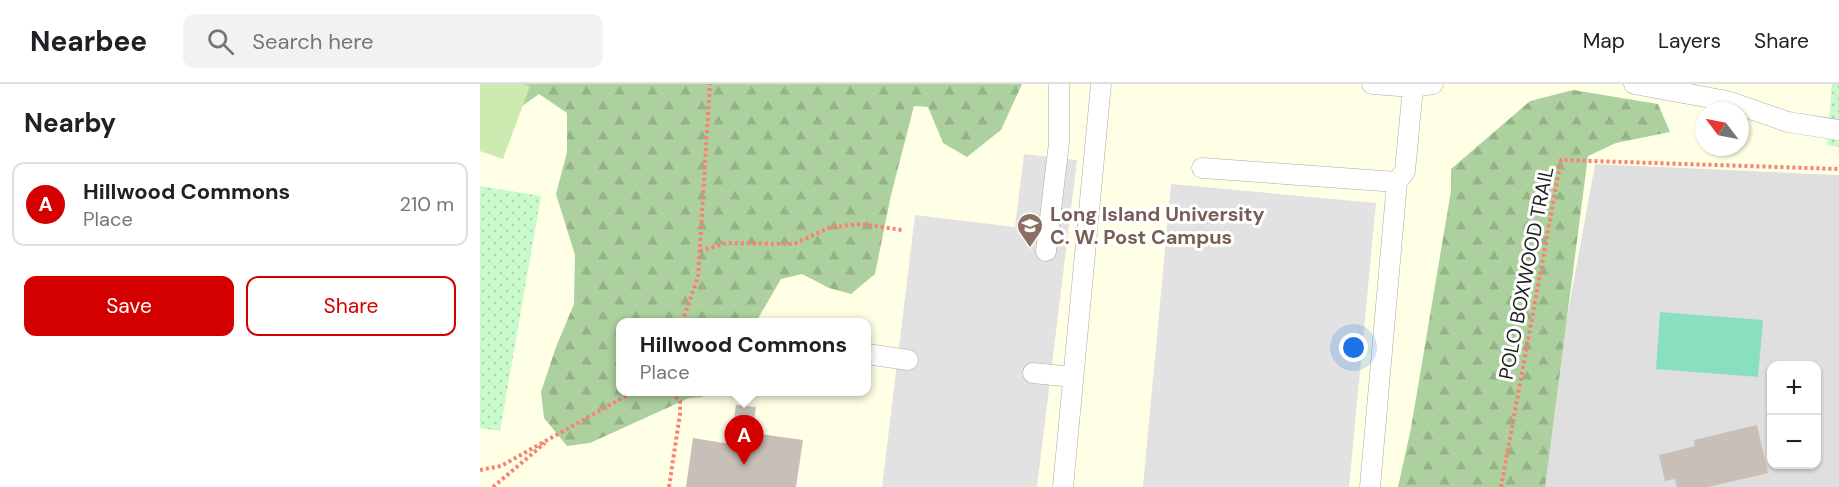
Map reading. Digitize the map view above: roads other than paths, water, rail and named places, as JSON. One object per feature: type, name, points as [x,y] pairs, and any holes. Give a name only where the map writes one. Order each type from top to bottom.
[{"type":"street","points":[[1046,251],[1059,143],[1059,84]]},
{"type":"street","points":[[1063,487],[1101,84]]},
{"type":"street","points":[[1372,84],[1413,87],[1433,84]]},
{"type":"street","points":[[1634,84],[1727,102],[1788,122],[1839,130]]},
{"type":"street","points":[[1370,487],[1397,182],[1405,171],[1413,87]]},
{"type":"street","points":[[1202,168],[1397,182]]},
{"type":"street","points":[[871,355],[908,360]]},
{"type":"street","points":[[1033,373],[1072,377]]},
{"type":"place","name":"Long Island University C. W. Post Campus","points":[[1030,249]]},
{"type":"place","name":"Hillwood Commons","points":[[744,465]]}]
